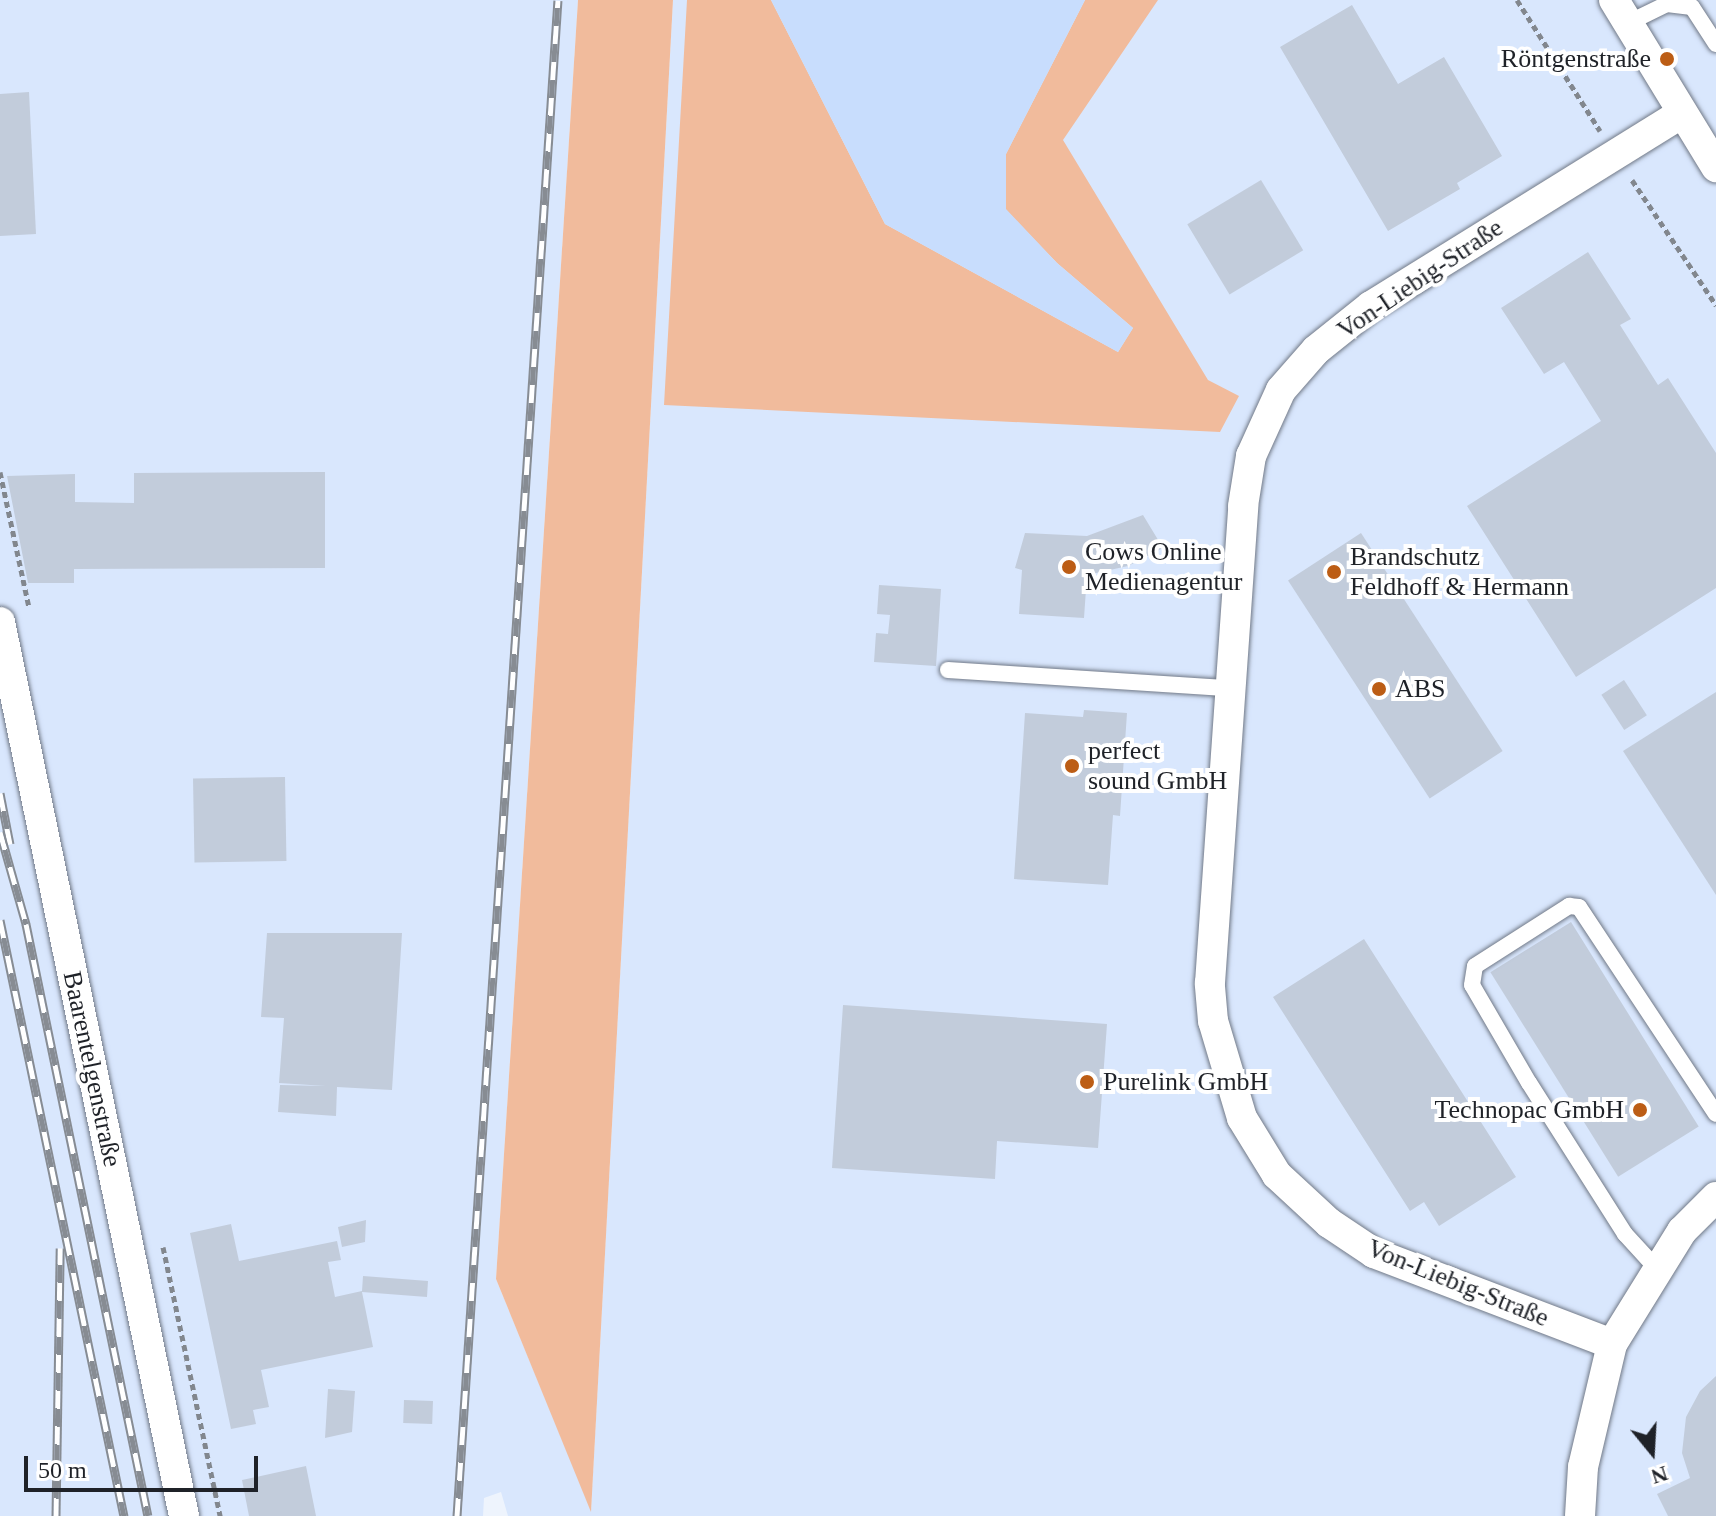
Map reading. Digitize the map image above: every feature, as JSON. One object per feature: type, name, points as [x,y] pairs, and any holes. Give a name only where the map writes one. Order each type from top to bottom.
[{"type":"street","points":[[1621,12],[1716,167]]},
{"type":"street","name":"Von-Liebig-Straße","points":[[1612,1344],[1374,1253],[1329,1223],[1277,1175],[1242,1118],[1213,1021],[1210,983],[1228,688],[1251,456],[1281,390],[1316,350],[1371,306],[1682,113]]},
{"type":"street","name":"Baarentelgenstraße","points":[[0,622],[184,1516]]},
{"type":"street","points":[[1580,1516],[1583,1467],[1612,1344],[1682,1231],[1716,1197]]},
{"type":"lane","points":[[1621,12],[1678,3],[1692,7],[1716,44]]},
{"type":"lane","points":[[948,670],[1228,688]]},
{"type":"lane","points":[[1658,1270],[1625,1234],[1529,1083],[1472,985],[1475,966],[1569,906],[1579,907],[1716,1114]]},
{"type":"shaded area","points":[[0,0],[578,0],[496,1279],[591,1510],[673,0],[1716,0],[1716,1516],[508,1516],[501,1492],[484,1498],[483,1516],[0,1516]]},
{"type":"shaded area","points":[[578,0],[673,0],[591,1512],[496,1279]]},
{"type":"shaded area","points":[[687,0],[771,0],[885,224],[1118,352],[1133,328],[1057,263],[1006,210],[1006,154],[1085,0],[1158,0],[1063,140],[1208,380],[1239,396],[1220,432],[664,405]]},
{"type":"shaded area","points":[[771,0],[1085,0],[1006,154],[1006,209],[1057,263],[1133,328],[1118,352],[885,224]]},
{"type":"building","points":[[1352,5],[1398,84],[1444,57],[1502,156],[1457,183],[1460,189],[1388,231],[1280,47]]},
{"type":"building","points":[[29,92],[36,234],[0,236],[0,94]]},
{"type":"building","points":[[1261,180],[1303,250],[1230,295],[1187,224]]},
{"type":"building","points":[[1588,252],[1631,319],[1620,325],[1658,385],[1668,378],[1716,453],[1716,588],[1576,677],[1467,506],[1601,421],[1564,362],[1544,374],[1501,308]]},
{"type":"building","points":[[325,472],[325,568],[74,569],[74,583],[28,583],[7,476],[75,474],[75,502],[134,503],[134,473]]},
{"type":"building","name":"Cows Online Medienagentur","points":[[1143,515],[1163,548],[1128,566],[1087,575],[1084,618],[1019,614],[1022,570],[1015,568],[1025,533],[1087,536]]},
{"type":"building","points":[[1361,533],[1503,751],[1430,798],[1288,580]]},
{"type":"building","points":[[879,585],[941,589],[936,666],[874,662],[876,633],[888,634],[890,615],[877,614]]},
{"type":"building","points":[[1624,680],[1647,715],[1624,730],[1601,695]]},
{"type":"building","points":[[1716,692],[1716,895],[1623,751]]},
{"type":"building","name":"perfect sound GmbH","points":[[1084,710],[1127,713],[1120,816],[1113,815],[1108,885],[1014,879],[1025,713],[1083,717]]},
{"type":"building","points":[[285,777],[286,861],[194,863],[193,779]]},
{"type":"building","points":[[1571,922],[1699,1126],[1618,1177],[1490,972]]},
{"type":"building","points":[[267,933],[402,933],[392,1090],[337,1087],[336,1116],[278,1112],[280,1085],[326,1086],[279,1083],[284,1018],[261,1017]]},
{"type":"building","points":[[1364,939],[1516,1177],[1439,1226],[1424,1202],[1410,1211],[1273,997]]},
{"type":"building","points":[[843,1005],[1107,1024],[1098,1148],[997,1141],[995,1179],[832,1168]]},
{"type":"building","points":[[366,1220],[365,1242],[342,1247],[338,1227]]},
{"type":"building","points":[[231,1224],[239,1261],[337,1241],[341,1260],[328,1262],[335,1297],[362,1291],[363,1276],[428,1281],[427,1297],[362,1292],[373,1347],[261,1370],[269,1407],[253,1410],[256,1424],[231,1429],[190,1233]]},
{"type":"building","points":[[1716,1376],[1716,1516],[1668,1516],[1657,1494],[1690,1478],[1682,1453],[1686,1417],[1700,1391]]},
{"type":"building","points":[[328,1389],[355,1391],[352,1432],[325,1438]]},
{"type":"building","points":[[404,1400],[433,1401],[432,1424],[403,1423]]},
{"type":"building","points":[[306,1466],[316,1516],[249,1516],[242,1480]]},
{"type":"railway","points":[[457,1516],[558,0]]},
{"type":"railway","points":[[0,793],[10,844]]},
{"type":"railway","points":[[0,832],[26,924],[148,1516]]},
{"type":"railway","points":[[0,920],[124,1516]]},
{"type":"railway","points":[[56,1516],[60,1248]]},
{"type":"place","name":"Röntgenstraße","points":[[1667,59]]},
{"type":"place","name":"Cows Online Medienagentur","points":[[1069,567]]},
{"type":"place","name":"Brandschutz Feldhoff & Hermann","points":[[1334,572]]},
{"type":"place","name":"ABS","points":[[1379,689]]},
{"type":"place","name":"perfect sound GmbH","points":[[1072,766]]},
{"type":"place","name":"Purelink GmbH","points":[[1087,1082]]},
{"type":"place","name":"Technopac GmbH","points":[[1640,1110]]}]
